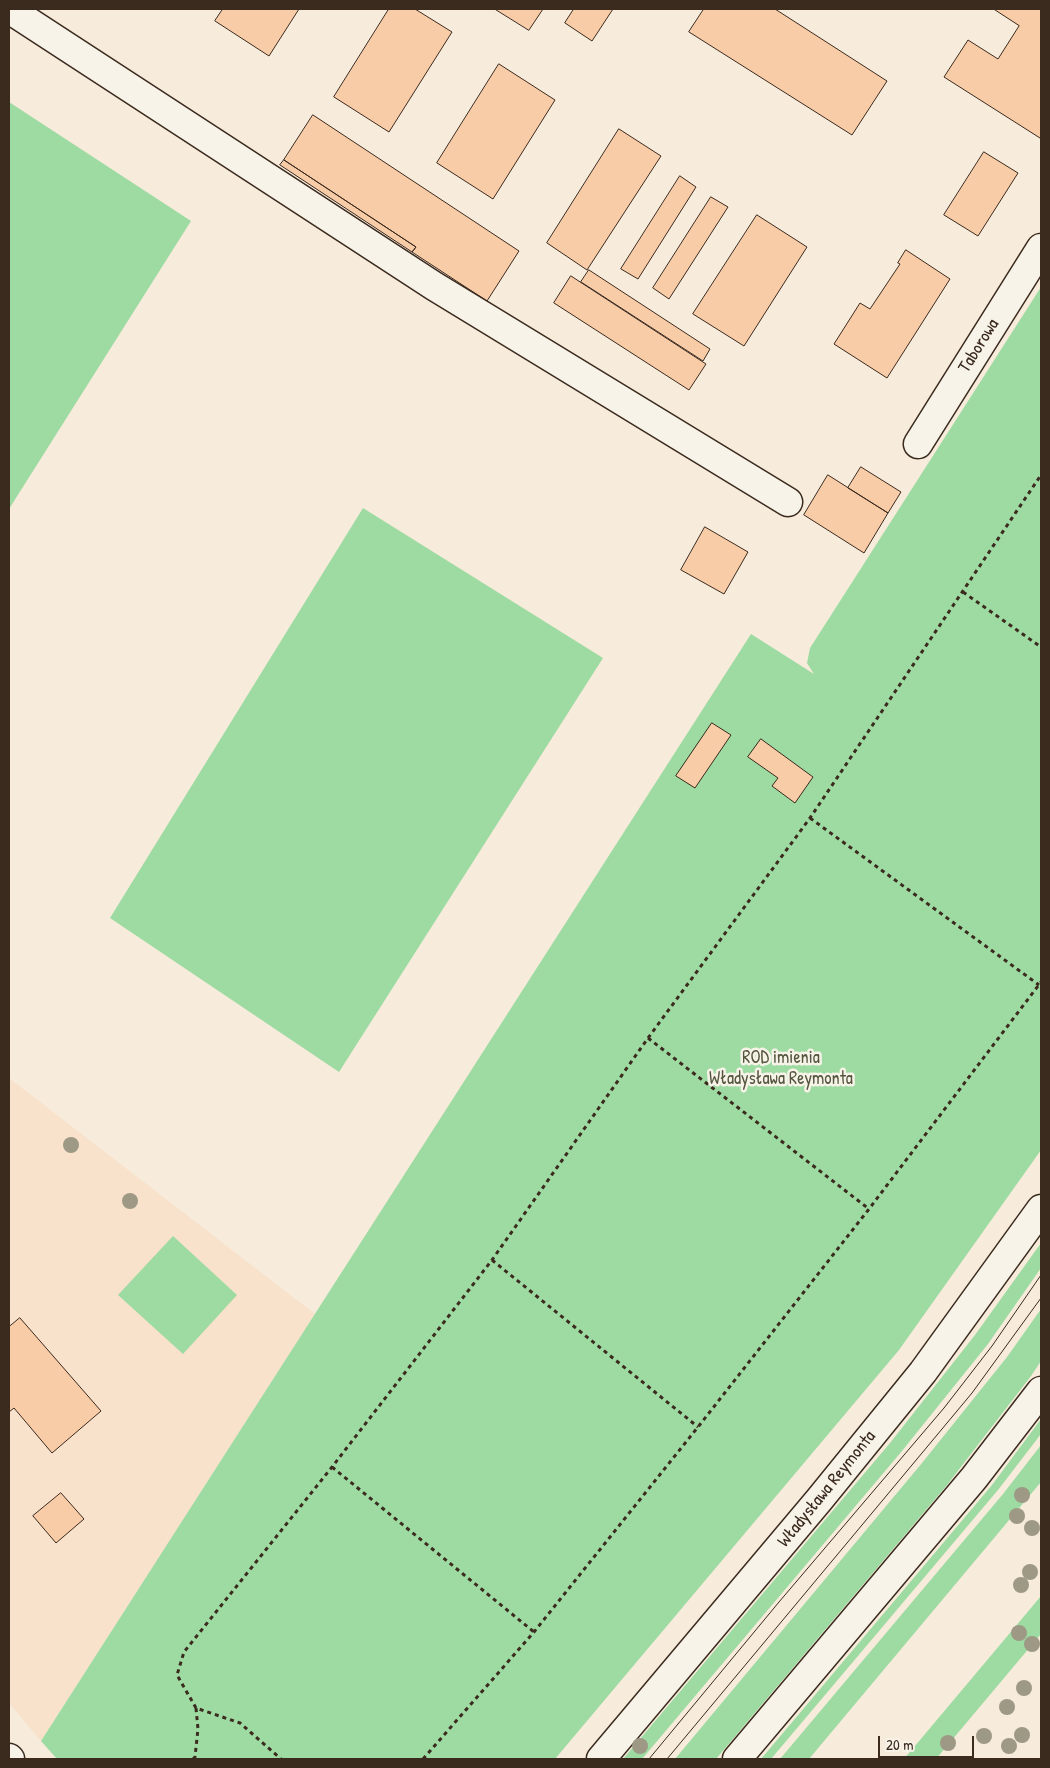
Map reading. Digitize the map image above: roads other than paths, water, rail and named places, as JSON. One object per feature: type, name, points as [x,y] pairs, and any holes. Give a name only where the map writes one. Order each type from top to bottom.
[{"type":"main road","points":[[9,9],[434,286],[788,502]]},
{"type":"main road","name":"Taborowa","points":[[918,444],[1041,248]]},
{"type":"main road","name":"Władysława Reymonta","points":[[601,1759],[819,1500],[923,1372],[1041,1209]]},
{"type":"main road","points":[[737,1759],[974,1478],[1041,1390]]},
{"type":"tram line","points":[[649,1759],[944,1408],[992,1346],[1041,1275]]},
{"type":"tram line","points":[[667,1759],[972,1393],[1041,1298]]},
{"type":"park label","name":"ROD imienia Władysława Reymonta","points":[[781,1068]]}]
